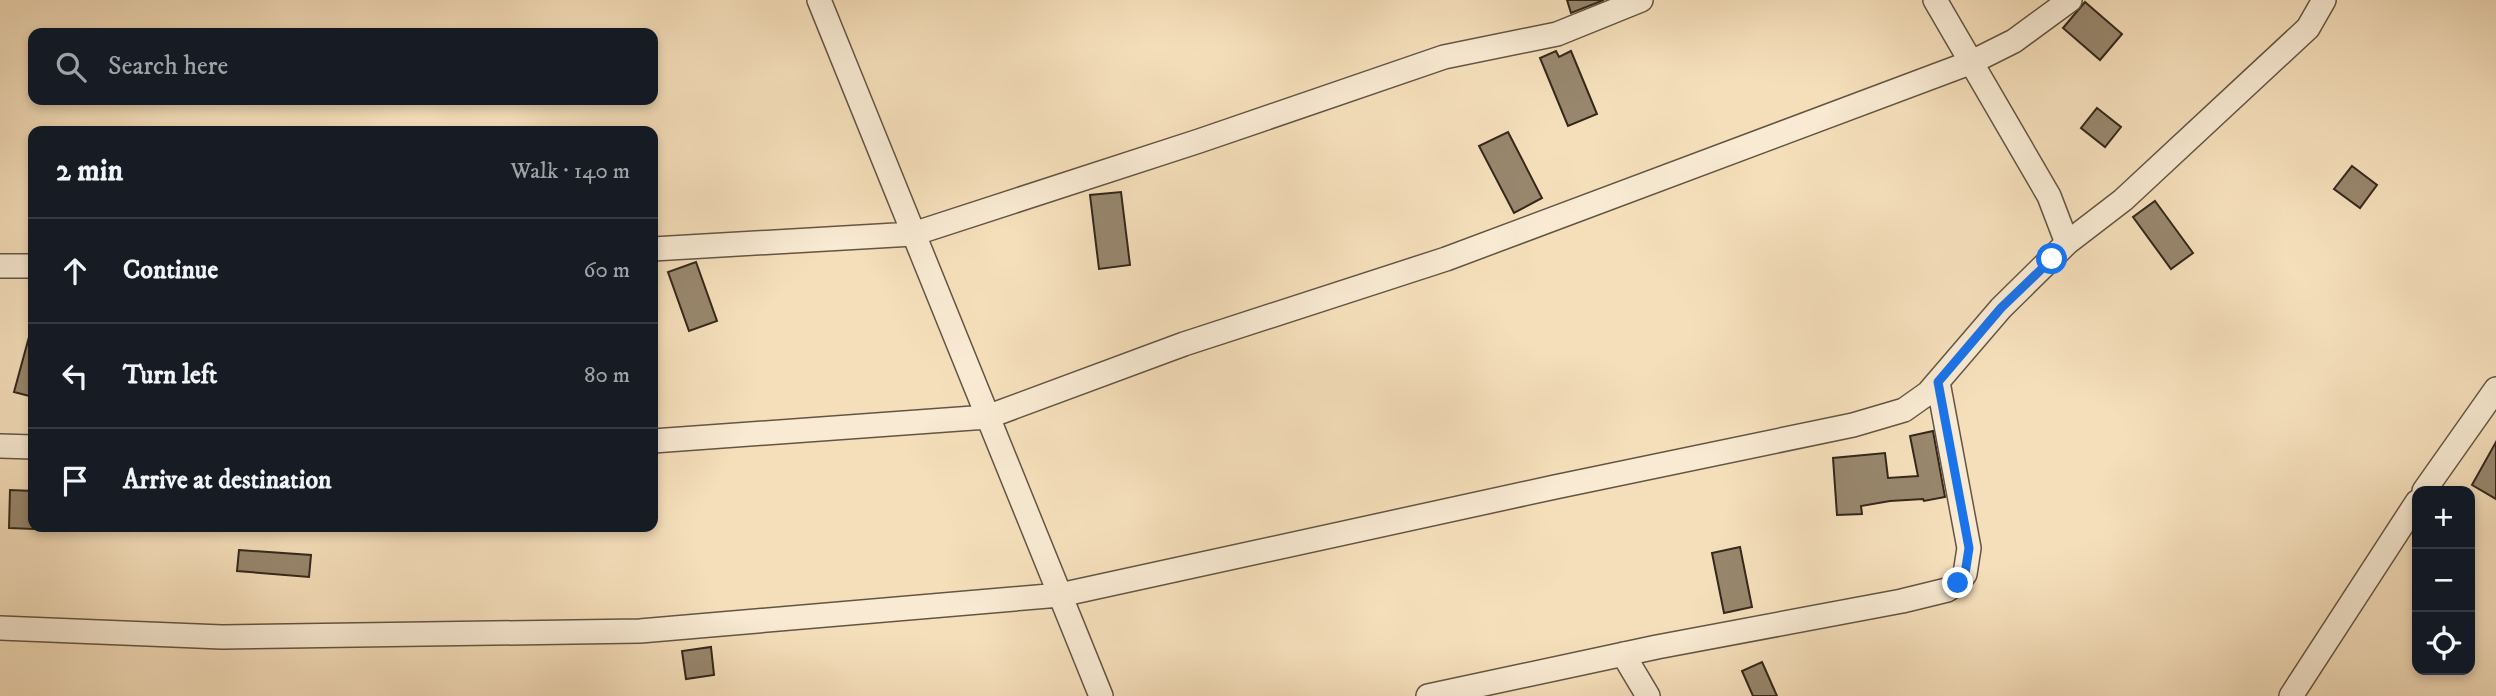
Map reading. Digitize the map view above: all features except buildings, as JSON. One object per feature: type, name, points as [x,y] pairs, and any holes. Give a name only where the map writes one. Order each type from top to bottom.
[{"type":"street","points":[[819,0],[1101,696]]},
{"type":"street","points":[[658,249],[913,234],[1199,141],[1444,57],[1557,34],[1641,0]]},
{"type":"street","points":[[1935,0],[2049,196],[2067,243]]},
{"type":"street","points":[[658,440],[987,417],[1184,344],[1446,259],[1972,62],[2014,41],[2070,0]]},
{"type":"street","points":[[0,628],[222,637],[640,631],[1060,596],[1555,487],[1853,425],[1904,410],[1928,393],[2001,308],[2067,243],[2123,200],[2308,28],[2324,0]]},
{"type":"street","points":[[0,266],[28,266]]},
{"type":"street","points":[[1428,696],[1623,654],[1947,590],[1965,574],[1969,548],[1938,382]]},
{"type":"street","points":[[2428,486],[2496,389]]},
{"type":"street","points":[[0,446],[28,447]]},
{"type":"street","points":[[2291,696],[2412,510]]},
{"type":"street","points":[[1623,654],[1648,696]]},
{"type":"route","points":[[1958,583],[1965,574],[1969,548],[1938,382],[2001,308],[2052,259]]}]
